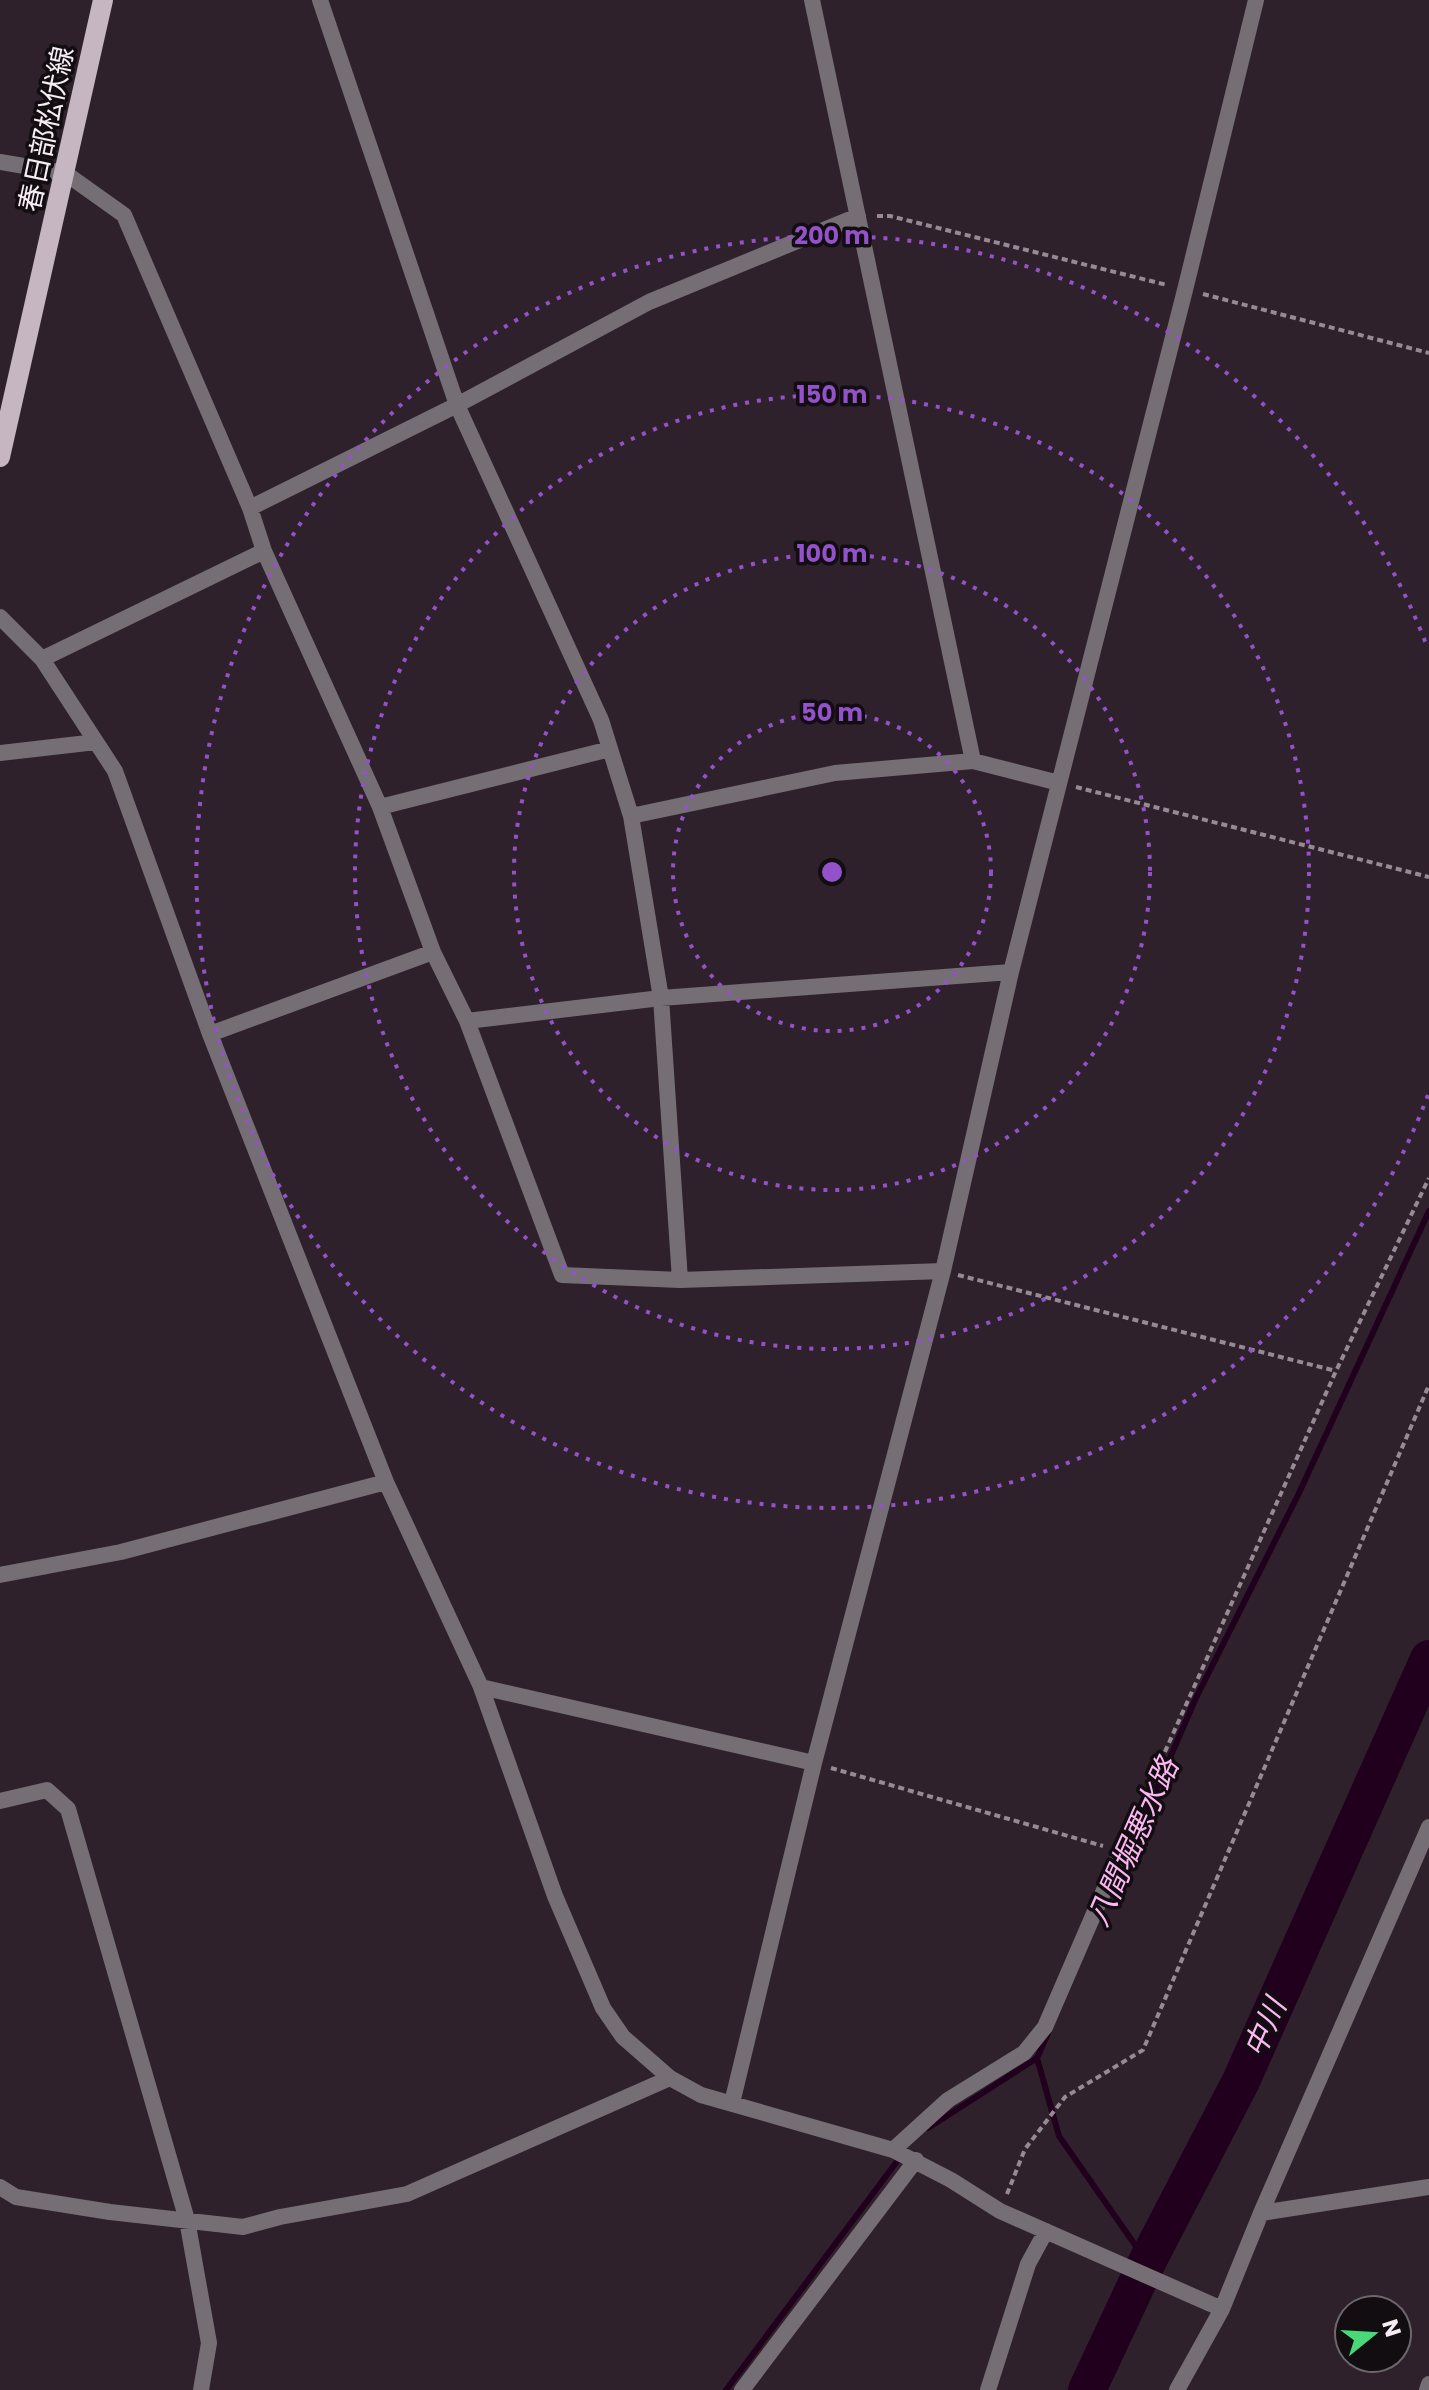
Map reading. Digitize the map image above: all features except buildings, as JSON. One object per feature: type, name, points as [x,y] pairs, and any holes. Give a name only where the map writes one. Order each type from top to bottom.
[{"type":"main road","name":"春日部松伏線","points":[[0,457],[103,0]]},
{"type":"street","points":[[320,0],[457,405],[601,720],[631,816],[661,998],[680,1280]]},
{"type":"street","points":[[812,0],[973,761]]},
{"type":"street","points":[[732,2103],[814,1763],[943,1271],[1011,972],[1256,0]]},
{"type":"street","points":[[0,162],[65,173],[124,215],[250,508],[264,551],[380,807],[433,952],[467,1021],[562,1275],[680,1280],[943,1271]]},
{"type":"street","points":[[250,508],[457,405],[662,296],[858,216]]},
{"type":"street","points":[[42,659],[264,551]]},
{"type":"street","points":[[0,617],[42,659],[115,771],[210,1034],[386,1482],[481,1687],[555,1896],[603,2008],[623,2037],[670,2078],[701,2095],[893,2150],[916,2160],[1000,2211],[1222,2309]]},
{"type":"street","points":[[0,753],[96,742]]},
{"type":"street","points":[[380,807],[610,749]]},
{"type":"street","points":[[631,816],[835,773],[973,761],[1059,783]]},
{"type":"street","points":[[210,1034],[433,952]]},
{"type":"street","points":[[467,1021],[661,998],[1011,972]]},
{"type":"street","points":[[0,1575],[121,1552],[386,1482]]},
{"type":"street","points":[[481,1687],[814,1763]]},
{"type":"street","points":[[0,1801],[47,1790],[68,1809],[187,2220],[209,2343],[201,2390]]},
{"type":"street","points":[[1177,2390],[1222,2309],[1429,1827]]},
{"type":"street","points":[[893,2150],[948,2100],[1024,2053],[1045,2027],[1121,1851]]},
{"type":"street","points":[[0,2187],[16,2197],[110,2212],[243,2227],[280,2217],[407,2194],[670,2078]]},
{"type":"street","points":[[742,2390],[916,2160]]},
{"type":"street","points":[[1261,2213],[1429,2187]]},
{"type":"street","points":[[988,2390],[1028,2264],[1046,2231]]},
{"type":"street","points":[[1427,2390],[1429,2384]]},
{"type":"path","points":[[858,216],[890,216],[1429,353]]},
{"type":"path","points":[[1059,783],[1429,877]]},
{"type":"path","points":[[814,1763],[1121,1851],[1336,1371],[1429,1178]]},
{"type":"path","points":[[943,1271],[1336,1371]]},
{"type":"path","points":[[1000,2211],[1025,2149],[1065,2097],[1143,2050],[1429,1385]]},
{"type":"waterway","name":"八間堀悪水路","points":[[1126,1859],[1195,1700],[1299,1493],[1429,1211]]},
{"type":"waterway","name":"中川","points":[[1087,2390],[1147,2262],[1241,2081],[1429,1659]]},
{"type":"waterway","name":"八間堀悪水路","points":[[928,2128],[1037,2058],[1048,2033]]},
{"type":"waterway","points":[[1037,2058],[1059,2136],[1147,2262]]},
{"type":"waterway","name":"八間堀悪水路","points":[[726,2390],[901,2156]]}]
